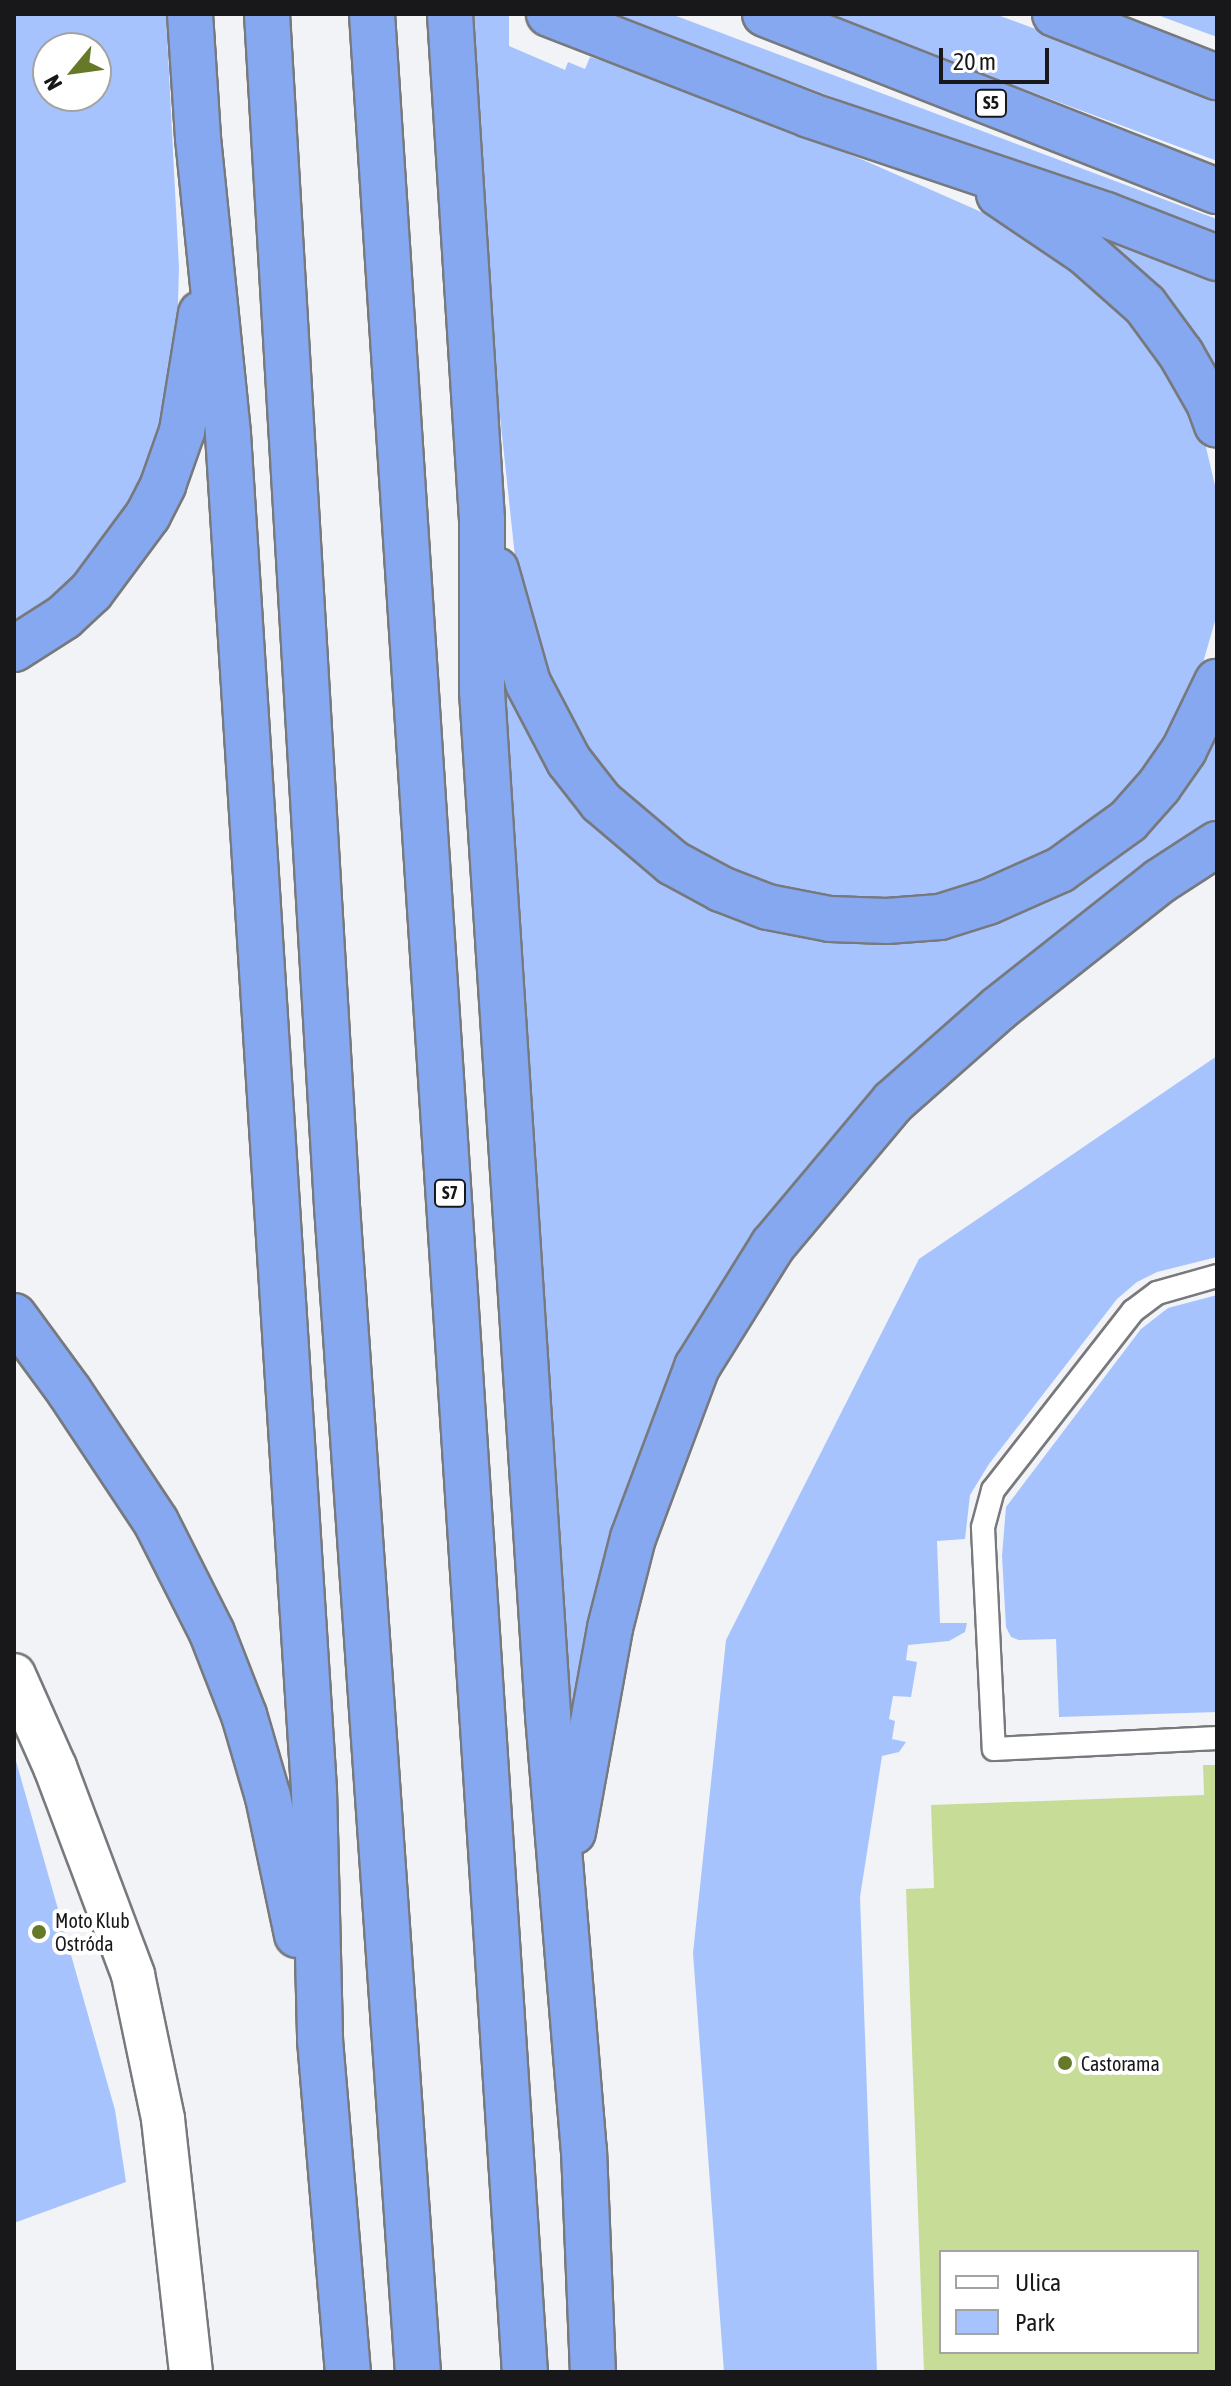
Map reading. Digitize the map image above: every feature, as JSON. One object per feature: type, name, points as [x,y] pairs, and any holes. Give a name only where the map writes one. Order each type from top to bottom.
[{"type":"highway","points":[[190,14],[228,434],[313,1774],[320,2040],[348,2372]]},
{"type":"highway","points":[[267,14],[338,1222],[418,2372]]},
{"type":"highway","name":"S7","points":[[372,14],[525,2372]]},
{"type":"highway","points":[[450,14],[482,520],[482,691],[562,1890],[584,2150],[593,2372]]},
{"type":"highway","points":[[549,14],[809,115],[1106,215],[1217,258]]},
{"type":"highway","name":"S5","points":[[765,14],[1217,191]]},
{"type":"highway","points":[[1055,14],[1217,77]]},
{"type":"highway","points":[[954,163],[1085,252],[1145,305],[1181,354],[1209,403],[1217,425]]},
{"type":"highway","points":[[14,649],[64,617],[91,592],[117,561],[163,485],[182,431],[210,257]]},
{"type":"highway","points":[[482,520],[528,683],[569,761],[601,802],[673,863],[721,889],[768,907],[830,919],[887,921],[940,917],[1025,888],[1093,849],[1128,821],[1184,750],[1217,682]]},
{"type":"highway","points":[[562,1890],[610,1628],[633,1538],[697,1367],[712,1342],[773,1245],[893,1102],[998,1009],[1160,881],[1217,844]]},
{"type":"highway","points":[[14,1316],[69,1391],[156,1522],[212,1633],[244,1715],[268,1797],[320,2040]]},
{"type":"street","points":[[14,1675],[55,1767],[133,1975],[163,2119],[191,2372]]},
{"type":"lane","points":[[1217,1276],[1157,1293],[1133,1311],[993,1490],[983,1528],[994,1749],[1217,1738]]},
{"type":"green space","points":[[14,14],[166,14],[179,268],[177,336],[157,449],[121,525],[60,594],[14,628]]},
{"type":"green space","points":[[474,14],[509,14],[509,46],[565,70],[568,62],[585,69],[590,57],[619,66],[861,159],[1004,222],[1075,266],[1130,315],[1192,409],[1205,443],[1217,494],[1217,614],[1196,687],[1150,767],[1104,816],[1018,871],[932,897],[849,902],[761,884],[688,849],[638,811],[587,751],[549,682],[518,585],[497,388]]},
{"type":"green space","points":[[612,14],[671,14],[1217,219],[1217,242]]},
{"type":"green space","points":[[822,14],[995,14],[1217,96],[1217,161]]},
{"type":"green space","points":[[1155,14],[1217,14],[1217,37],[1187,26]]},
{"type":"green space","points":[[1099,234],[1217,277],[1217,376],[1097,238]]},
{"type":"green space","points":[[507,689],[642,863],[936,935],[1217,729],[1217,825],[753,1252],[573,1713],[569,1706],[504,701]]},
{"type":"green space","points":[[1217,1056],[1217,1257],[1157,1272],[1137,1282],[1117,1299],[989,1464],[970,1495],[965,1539],[937,1541],[940,1623],[967,1623],[965,1632],[949,1641],[908,1645],[906,1660],[917,1662],[911,1697],[893,1696],[889,1719],[895,1721],[892,1739],[906,1742],[899,1752],[882,1756],[860,1897],[877,2372],[724,2372],[693,1953],[726,1640],[919,1259]]},
{"type":"green space","points":[[1217,1295],[1217,1712],[1059,1717],[1056,1639],[1019,1640],[1011,1637],[1006,1627],[1002,1556],[1006,1507],[1141,1329],[1168,1308]]},
{"type":"green space","name":"Moto Klub Ostróda","points":[[14,1754],[115,2110],[126,2182],[14,2223]]},
{"type":"building","name":"Castorama","points":[[1203,1765],[1217,1765],[1217,2372],[924,2372],[906,1889],[934,1888],[931,1805],[1204,1795]]},
{"type":"place","name":"Moto Klub Ostróda","points":[[39,1932]]},
{"type":"place","name":"Castorama","points":[[1065,2063]]}]
